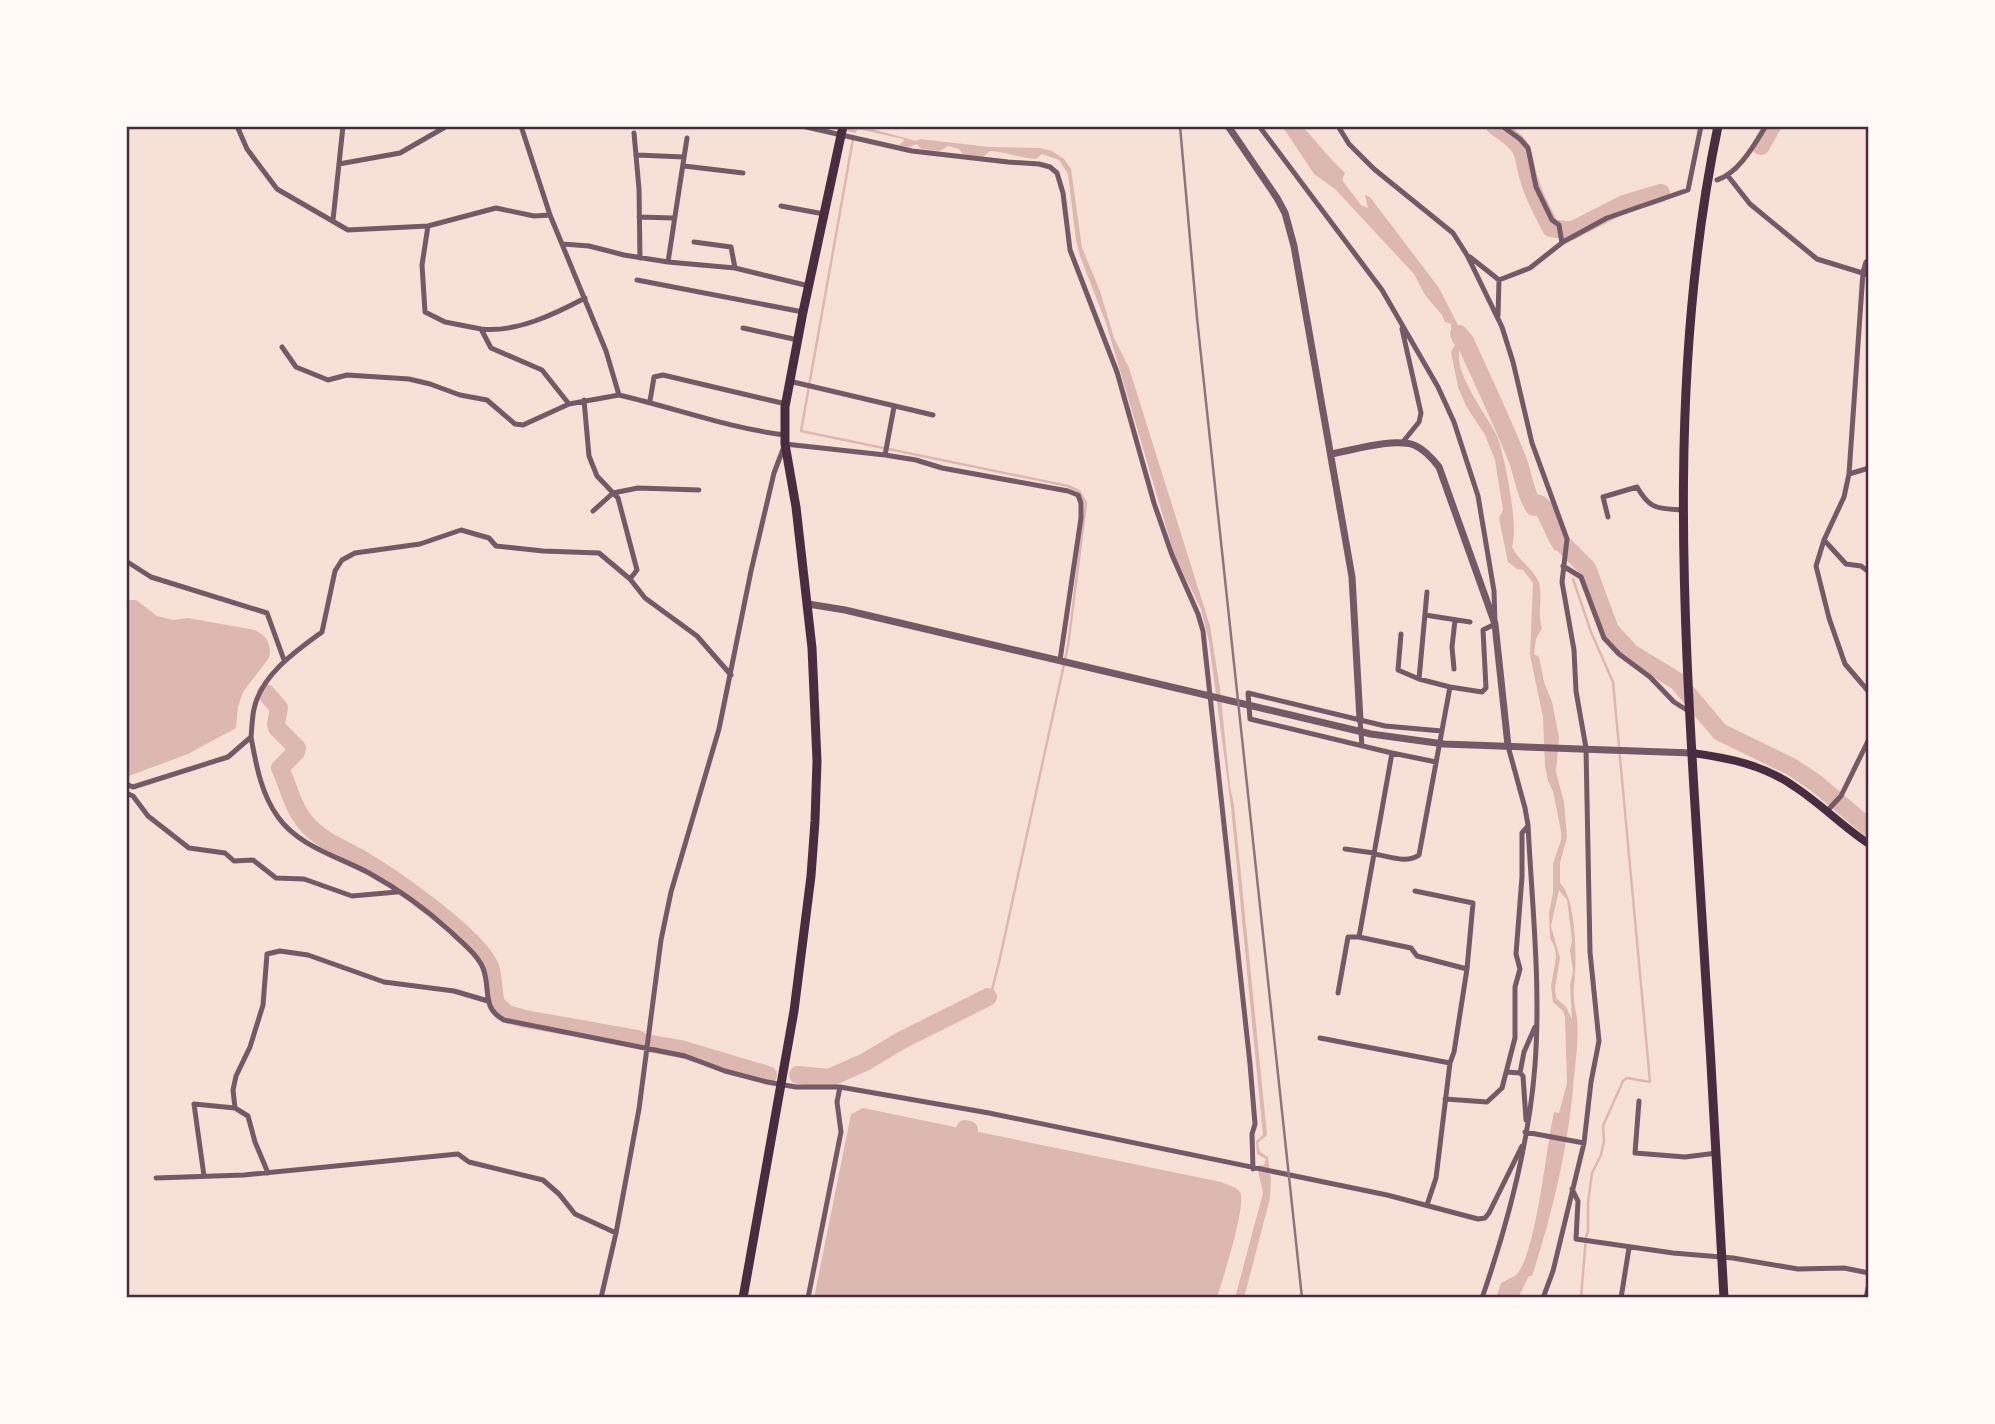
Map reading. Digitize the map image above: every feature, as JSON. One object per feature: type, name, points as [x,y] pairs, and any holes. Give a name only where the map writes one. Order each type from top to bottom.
[{"type":"main road","points":[[1718,126],[1697,250],[1686,369],[1684,510],[1692,753],[1724,1298]]},
{"type":"main road","points":[[743,1298],[782,1084],[805,930],[815,821],[817,761],[808,604],[785,440],[786,404],[842,130]]},
{"type":"main road","points":[[1692,753],[1726,757],[1768,772],[1794,786],[1869,844]]},
{"type":"street","points":[[237,126],[247,149],[277,189],[348,230],[428,226],[496,208],[534,216],[550,215]]},
{"type":"street","points":[[332,220],[343,126]]},
{"type":"street","points":[[339,164],[400,153],[447,126]]},
{"type":"street","points":[[521,126],[550,215],[606,351],[619,395]]},
{"type":"street","points":[[802,126],[842,130],[912,150],[1039,164],[1050,167],[1061,182],[1070,250],[1117,372],[1154,503],[1172,555],[1203,631],[1250,1064],[1255,1124],[1252,1134],[1253,1168]]},
{"type":"street","points":[[1228,126],[1285,213],[1294,246],[1352,577],[1362,746]]},
{"type":"street","points":[[731,675],[698,636],[645,598],[630,579],[599,552],[543,551],[496,546],[489,538],[461,530],[420,544],[355,553],[342,560],[335,571],[322,632],[284,660],[260,693],[254,708],[251,737],[263,789],[278,818],[307,842],[368,873],[438,921],[471,951],[483,969],[488,1001],[495,1016],[504,1020],[685,1056],[725,1071],[796,1087],[840,1087],[989,1113],[1310,1178],[1478,1219],[1485,1218],[1527,1132],[1533,1085],[1536,979],[1528,825],[1508,746],[1493,591],[1478,496],[1464,449],[1438,387],[1382,290],[1259,126]]},
{"type":"street","points":[[1338,126],[1349,144],[1374,169],[1453,233],[1467,255],[1498,319],[1513,362],[1532,443],[1567,539],[1562,582],[1574,650],[1576,691],[1586,748],[1590,952],[1599,1041],[1572,1189],[1553,1271],[1543,1298]]},
{"type":"street","points":[[1502,126],[1528,148],[1536,187],[1552,220],[1559,225],[1561,239]]},
{"type":"street","points":[[1499,280],[1530,268],[1561,239],[1607,218],[1688,190],[1701,126]]},
{"type":"street","points":[[1717,180],[1728,176],[1766,126]]},
{"type":"street","points":[[634,133],[640,258]]},
{"type":"street","points":[[668,262],[687,138]]},
{"type":"street","points":[[637,155],[684,157]]},
{"type":"street","points":[[684,166],[743,173]]},
{"type":"street","points":[[1728,176],[1750,204],[1818,259],[1866,274]]},
{"type":"street","points":[[781,206],[824,214]]},
{"type":"street","points":[[639,217],[673,218]]},
{"type":"street","points":[[428,226],[422,265],[425,312],[445,322],[481,329],[507,327],[556,314],[585,298]]},
{"type":"street","points":[[694,242],[731,247],[735,268]]},
{"type":"street","points":[[563,244],[589,246],[668,262],[735,268],[808,286]]},
{"type":"street","points":[[1467,255],[1499,280]]},
{"type":"street","points":[[1869,260],[1849,474],[1844,497],[1824,540],[1816,566],[1829,618],[1845,664],[1869,692]]},
{"type":"street","points":[[637,280],[803,312]]},
{"type":"street","points":[[1498,319],[1499,280]]},
{"type":"street","points":[[1402,326],[1422,414],[1402,443]]},
{"type":"street","points":[[743,328],[798,340]]},
{"type":"street","points":[[481,329],[491,348],[542,370],[569,404]]},
{"type":"street","points":[[282,347],[296,367],[328,380],[347,374],[408,379],[430,384],[460,395],[487,400],[515,424],[523,425],[569,404],[619,395],[650,401],[785,440],[885,454],[942,468],[1047,486],[1077,495],[1081,503],[1081,518],[1060,660]]},
{"type":"street","points":[[650,401],[654,377],[663,375],[786,404]]},
{"type":"street","points":[[789,381],[933,415]]},
{"type":"street","points":[[584,400],[589,456],[597,477],[618,498],[637,570],[630,579]]},
{"type":"street","points":[[885,454],[894,407]]},
{"type":"street","points":[[601,1298],[639,1109],[661,940],[671,892],[713,752],[771,485],[785,440]]},
{"type":"street","points":[[1331,454],[1402,443],[1416,446],[1428,454],[1439,467],[1495,624]]},
{"type":"street","points":[[1849,474],[1869,468]]},
{"type":"street","points":[[1608,517],[1603,497],[1637,487],[1647,505],[1684,510]]},
{"type":"street","points":[[593,510],[613,493],[638,488],[699,490]]},
{"type":"street","points":[[1824,540],[1846,564],[1861,566],[1869,572]]},
{"type":"street","points":[[126,561],[151,577],[267,613],[284,660]]},
{"type":"street","points":[[1563,566],[1581,578],[1604,638],[1619,654],[1650,677],[1674,702],[1690,709]]},
{"type":"street","points":[[1419,679],[1427,592]]},
{"type":"street","points":[[808,604],[845,610],[1371,734],[1480,746],[1692,753]]},
{"type":"street","points":[[1425,615],[1470,622]]},
{"type":"street","points":[[1454,668],[1452,647],[1455,620]]},
{"type":"street","points":[[1401,634],[1398,670],[1419,679],[1482,692],[1486,688],[1483,630],[1495,624]]},
{"type":"street","points":[[1345,849],[1414,859],[1419,855],[1450,687]]},
{"type":"street","points":[[1436,762],[1250,719],[1248,693],[1385,726],[1442,731]]},
{"type":"street","points":[[126,784],[133,787],[228,757],[251,737]]},
{"type":"street","points":[[1827,811],[1841,796],[1869,739]]},
{"type":"street","points":[[1359,937],[1392,753]]},
{"type":"street","points":[[126,793],[132,796],[148,816],[189,848],[225,853],[234,861],[253,860],[276,878],[304,878],[352,896],[398,892]]},
{"type":"street","points":[[1445,1099],[1487,1102],[1502,1088],[1507,1073],[1515,1038],[1515,987],[1520,969],[1516,954],[1522,877],[1522,832],[1528,825]]},
{"type":"street","points":[[1415,891],[1473,903],[1467,969],[1450,1063],[1436,1178],[1427,1205]]},
{"type":"street","points":[[1338,993],[1348,937],[1411,948],[1416,956],[1467,969]]},
{"type":"street","points":[[235,1108],[233,1090],[236,1076],[250,1047],[263,1005],[267,954],[281,951],[308,955],[384,982],[454,991],[488,1001]]},
{"type":"street","points":[[1527,1123],[1523,1076],[1520,1073],[1527,1042],[1536,1025]]},
{"type":"street","points":[[1320,1038],[1450,1063]]},
{"type":"street","points":[[1507,1073],[1520,1073]]},
{"type":"street","points":[[808,1298],[841,1132],[837,1102],[840,1087]]},
{"type":"street","points":[[1639,1101],[1635,1153],[1685,1157],[1717,1153]]},
{"type":"street","points":[[204,1176],[194,1104],[235,1108],[248,1116],[268,1173]]},
{"type":"street","points":[[1527,1132],[1581,1142]]},
{"type":"street","points":[[1482,1298],[1504,1230],[1522,1146]]},
{"type":"street","points":[[156,1178],[268,1173],[458,1154],[469,1162],[543,1180],[575,1214],[616,1233]]},
{"type":"street","points":[[1572,1189],[1578,1201],[1576,1239],[1629,1248],[1733,1258],[1798,1269],[1844,1268],[1869,1273]]},
{"type":"street","points":[[1621,1298],[1629,1248]]},
{"type":"street","points":[[1866,1298],[1869,1283]]},
{"type":"shaded area","points":[[824,126],[861,126],[916,141],[920,139],[989,147],[1040,148],[1052,151],[1064,159],[1071,169],[1082,248],[1100,291],[1114,338],[1129,368],[1210,626],[1220,689],[1267,1135],[1258,1143],[1260,1152],[1268,1157],[1271,1179],[1270,1198],[1244,1298],[1235,1298],[1263,1193],[1257,1166],[1264,1165],[1266,1159],[1257,1154],[1256,1141],[1263,1135],[1231,807],[1209,642],[1201,609],[1175,557],[1106,323],[1080,256],[1068,174],[1059,160],[1042,154],[1036,159],[990,151],[983,157],[963,154],[959,149],[948,146],[940,151],[921,149],[917,144],[909,147],[899,145],[903,139],[858,129],[855,133]]},
{"type":"shaded area","points":[[1282,126],[1302,126],[1345,173],[1342,180],[1361,205],[1368,208],[1365,195],[1370,197],[1439,288],[1466,341],[1460,349],[1462,373],[1500,446],[1514,524],[1512,547],[1539,583],[1542,628],[1536,639],[1534,654],[1539,657],[1559,737],[1556,772],[1564,802],[1567,837],[1560,863],[1560,883],[1566,891],[1573,917],[1577,1040],[1572,1102],[1559,1178],[1532,1276],[1529,1276],[1518,1298],[1496,1298],[1501,1283],[1516,1275],[1523,1264],[1529,1246],[1554,1112],[1559,1113],[1567,1083],[1565,1017],[1563,1011],[1553,1002],[1551,986],[1556,958],[1550,938],[1549,913],[1553,893],[1553,864],[1561,840],[1561,831],[1545,766],[1543,717],[1530,655],[1533,583],[1523,570],[1508,562],[1499,518],[1503,510],[1495,460],[1485,435],[1466,406],[1458,387],[1451,352],[1455,345],[1452,341],[1451,324],[1445,322],[1425,295],[1414,274],[1335,189],[1314,174]],"holes":[[[1559,890],[1567,900],[1572,940],[1572,1019],[1566,1007],[1556,998],[1560,958],[1551,926]]]},
{"type":"shaded area","points":[[126,600],[136,600],[157,616],[173,620],[188,618],[255,630],[263,635],[270,649],[269,658],[243,692],[236,728],[188,754],[126,777]]},
{"type":"shaded area","points":[[863,1108],[1221,1182],[1234,1187],[1240,1192],[1240,1212],[1217,1298],[814,1298],[851,1114]]},
{"type":"waterway","points":[[1495,126],[1515,142],[1523,153],[1534,193],[1551,228],[1571,231],[1624,204],[1661,193]]},
{"type":"waterway","points":[[1761,146],[1772,126]]},
{"type":"waterway","points":[[853,139],[801,431],[1068,486],[1079,491],[1086,503],[1068,646],[1000,958],[988,997]]},
{"type":"waterway","points":[[1459,334],[1465,341],[1506,431],[1531,502],[1534,507],[1539,504],[1544,508],[1558,539],[1587,568],[1610,630],[1631,653],[1677,681],[1720,732],[1792,767],[1817,784],[1869,828]]},
{"type":"waterway","points":[[1534,507],[1555,549]]},
{"type":"waterway","points":[[1573,579],[1591,632],[1613,682],[1650,1082],[1627,1078],[1623,1081],[1603,1126],[1604,1141],[1601,1155],[1592,1173],[1588,1203],[1581,1298]]},
{"type":"waterway","points":[[266,693],[279,708],[277,728],[297,748],[280,768],[305,822],[323,838],[358,857],[410,892],[469,939],[490,967],[496,1004],[507,1014],[525,1019],[638,1039]]},
{"type":"waterway","points":[[798,1075],[829,1078],[988,997]]},
{"type":"waterway","points":[[652,1044],[681,1049],[768,1075]]},
{"type":"waterway","points":[[965,1129],[969,1130]]},
{"type":"railway","points":[[1180,126],[1197,318],[1302,1298]]}]
